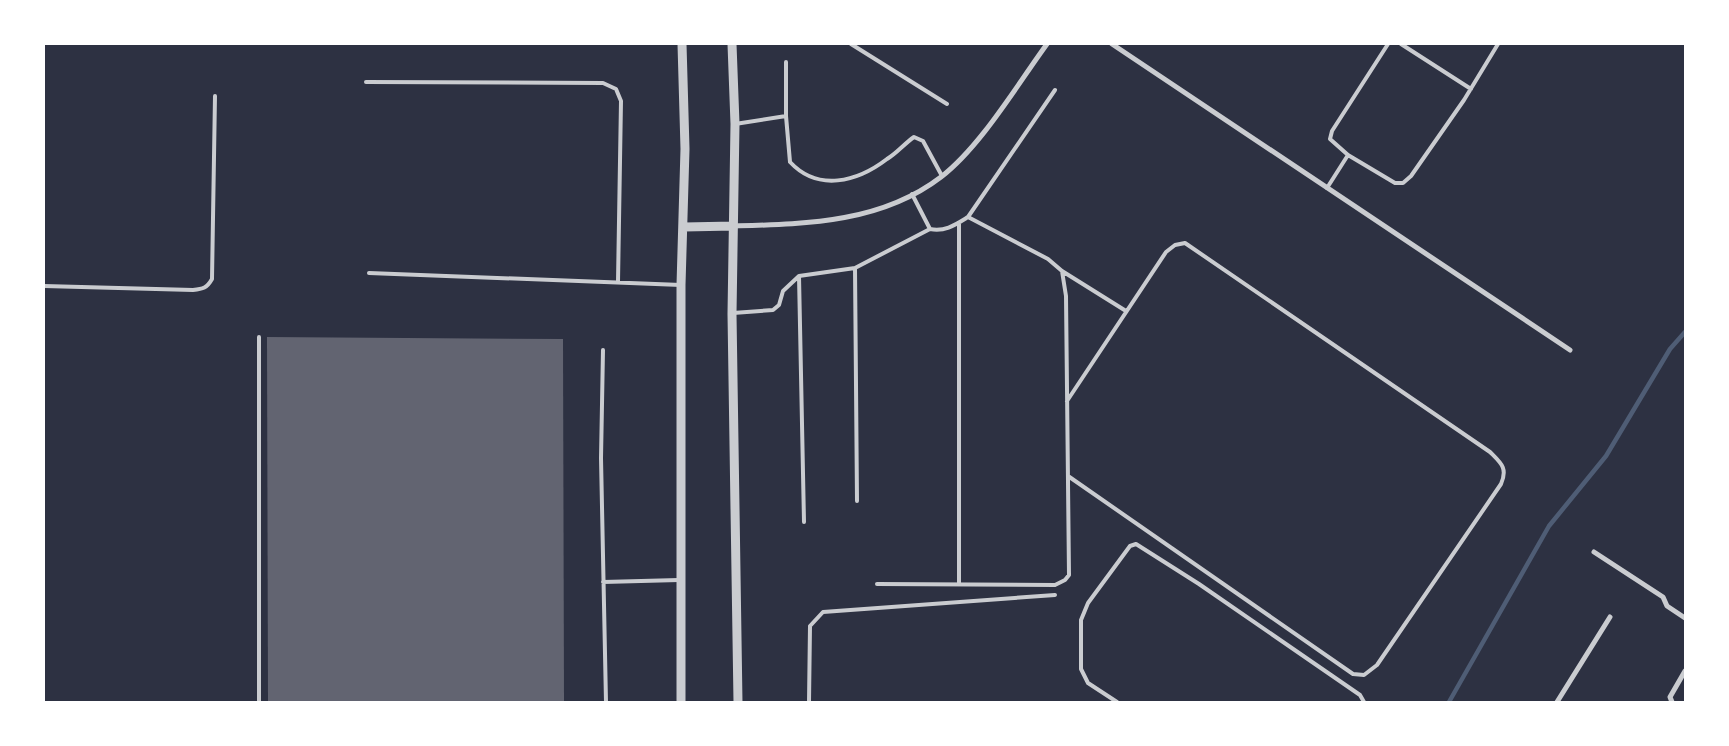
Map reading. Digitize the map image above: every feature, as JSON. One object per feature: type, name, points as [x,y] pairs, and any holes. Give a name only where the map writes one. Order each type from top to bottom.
[{"type":"street","points":[[681,702],[681,285],[685,150],[682,44]]},
{"type":"street","points":[[732,44],[735,124],[732,314],[738,702]]},
{"type":"street","points":[[684,227],[830,222],[878,209],[912,194],[942,176],[978,138],[1048,44]]},
{"type":"street","points":[[1112,44],[1570,350]]},
{"type":"street","points":[[1594,552],[1663,597],[1668,606],[1685,618]]},
{"type":"street","points":[[1556,702],[1610,616]]},
{"type":"street","points":[[1672,702],[1670,696],[1685,671]]},
{"type":"lane","points":[[851,44],[947,104]]},
{"type":"lane","points":[[1388,44],[1332,131],[1330,139],[1348,155],[1395,183],[1403,183],[1411,176],[1471,90],[1498,44]]},
{"type":"lane","points":[[1401,44],[1471,90]]},
{"type":"lane","points":[[786,62],[786,116],[790,162],[807,177],[827,182],[857,176],[887,160],[914,137],[923,141],[942,176]]},
{"type":"lane","points":[[366,82],[603,83],[616,89],[621,101],[618,282]]},
{"type":"lane","points":[[732,314],[773,310],[779,305],[783,291],[799,276],[855,268],[930,229],[939,231],[968,217],[1054,90]]},
{"type":"lane","points":[[44,286],[193,290],[206,288],[209,285],[212,279],[215,96]]},
{"type":"lane","points":[[735,124],[786,116]]},
{"type":"lane","points":[[1327,188],[1348,155]]},
{"type":"lane","points":[[912,194],[930,229]]},
{"type":"lane","points":[[968,217],[1048,259],[1062,271],[1126,311]]},
{"type":"lane","points":[[959,223],[959,584]]},
{"type":"lane","points":[[1067,401],[1166,252],[1175,245],[1185,243],[1490,452],[1503,465],[1505,474],[1502,484],[1377,666],[1364,675],[1353,674],[1068,476]]},
{"type":"lane","points":[[855,268],[857,501]]},
{"type":"lane","points":[[877,584],[1055,585],[1065,580],[1069,575],[1066,296],[1062,271]]},
{"type":"lane","points":[[369,273],[681,285]]},
{"type":"lane","points":[[799,276],[804,522]]},
{"type":"lane","points":[[259,337],[259,702]]},
{"type":"lane","points":[[603,350],[601,458],[606,702]]},
{"type":"lane","points":[[1117,702],[1088,683],[1081,669],[1081,620],[1088,602],[1130,546],[1136,544],[1199,584],[1360,695],[1364,702]]},
{"type":"lane","points":[[603,582],[680,580]]},
{"type":"lane","points":[[810,702],[810,626],[823,612],[1055,596]]},
{"type":"building","points":[[267,337],[563,339],[564,702],[268,702]]},
{"type":"waterway","points":[[1449,702],[1549,526],[1606,456],[1670,349],[1685,332]]}]
